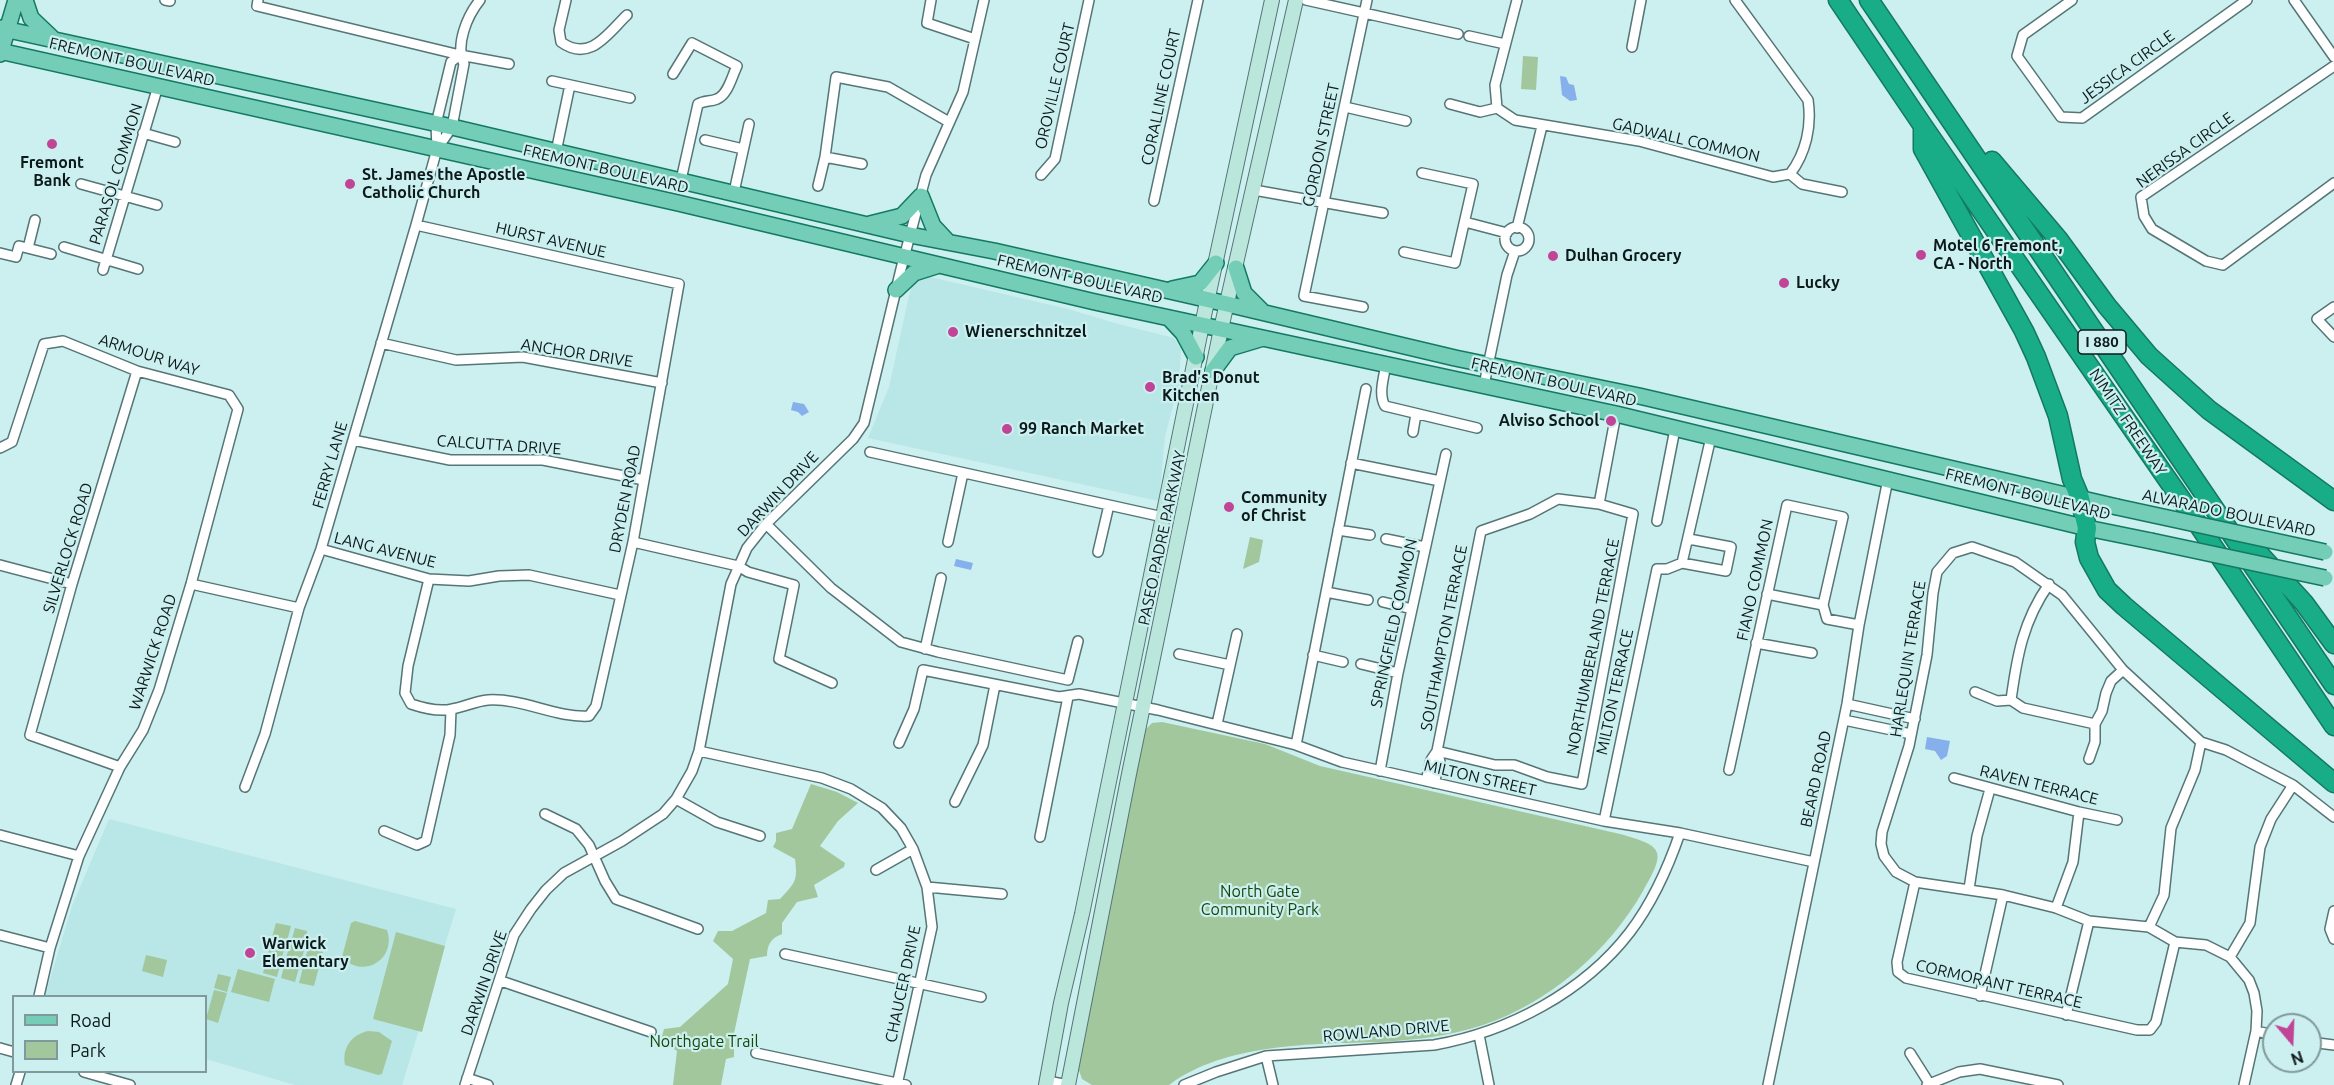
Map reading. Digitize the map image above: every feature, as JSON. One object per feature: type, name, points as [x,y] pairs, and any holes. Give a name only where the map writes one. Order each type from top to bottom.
[{"type":"highway","name":"NIMITZ FREEWAY","points":[[1839,0],[2334,726]]},
{"type":"highway","name":"I 880","points":[[1869,0],[2334,685]]},
{"type":"highway","name":"NIMITZ FREEWAY","points":[[1882,0],[2334,668]]},
{"type":"highway","points":[[1923,126],[1923,149],[2024,331],[2046,378],[2058,416],[2072,479],[2080,498],[2087,528],[2085,542],[2096,575],[2107,590],[2124,606],[2334,783]]},
{"type":"highway","points":[[1992,161],[2058,239],[2107,306],[2149,356],[2209,410],[2334,501]]},
{"type":"highway","points":[[2244,537],[2304,603],[2334,644]]},
{"type":"main road","points":[[0,52],[4,29],[16,0]]},
{"type":"main road","points":[[25,0],[35,24],[54,40]]},
{"type":"main road","name":"PASEO PADRE PARKWAY","points":[[1047,1083],[1061,1003],[1082,914],[1202,325],[1272,0]]},
{"type":"main road","name":"PASEO PADRE PARKWAY","points":[[1068,1085],[1221,329],[1296,0]]},
{"type":"main road","name":"FREMONT BOULEVARD","points":[[4,29],[452,127],[910,235],[1735,418],[2116,507]]},
{"type":"main road","name":"FREMONT BOULEVARD","points":[[0,52],[678,203],[904,258],[1169,318],[1617,414],[2087,528],[2330,579]]},
{"type":"main road","points":[[867,224],[902,216],[921,196],[933,226],[948,242]]},
{"type":"main road","points":[[1166,290],[1200,282],[1216,263]]},
{"type":"main road","points":[[896,290],[914,273],[937,265]]},
{"type":"main road","points":[[1236,268],[1244,293],[1264,312]]},
{"type":"main road","points":[[1169,318],[1183,333],[1196,357]]},
{"type":"main road","points":[[1213,371],[1230,348],[1265,338]]},
{"type":"main road","points":[[1617,414],[1630,404],[1714,423],[1735,418]]},
{"type":"main road","points":[[1168,490],[1177,499],[1173,536],[1174,563]]},
{"type":"main road","name":"ALVARADO BOULEVARD","points":[[2116,507],[2329,553]]},
{"type":"street","name":"FERRY LANE","points":[[437,149],[452,127],[464,64],[460,55],[465,29],[480,0]]},
{"type":"street","points":[[566,0],[559,30],[561,42],[583,50],[592,48],[627,15]]},
{"type":"street","points":[[932,0],[927,23],[975,39]]},
{"type":"street","name":"DARWIN DRIVE","points":[[466,1081],[501,981],[514,935],[531,909],[564,873],[622,842],[663,814],[676,799],[692,771],[699,751],[731,584],[747,548],[766,524],[853,439],[864,423],[926,175],[963,92],[984,0]]},
{"type":"street","name":"OROVILLE COURT","points":[[1041,175],[1055,159],[1089,0]]},
{"type":"street","name":"CORALLINE COURT","points":[[1154,201],[1198,0]]},
{"type":"street","points":[[1306,0],[1458,34]]},
{"type":"street","name":"GORDON STREET","points":[[1363,307],[1304,296],[1367,0]]},
{"type":"street","points":[[1450,104],[1480,112],[1497,108],[1495,85],[1516,0]]},
{"type":"street","points":[[1632,47],[1641,0]]},
{"type":"street","points":[[1735,0],[1808,100],[1811,119],[1802,154],[1797,166],[1790,174],[1802,184],[1842,192]]},
{"type":"street","name":"JESSICA CIRCLE","points":[[2072,0],[2023,35],[2017,56],[2061,117],[2082,118],[2247,0]]},
{"type":"street","points":[[2294,0],[2334,57]]},
{"type":"street","points":[[258,3],[460,55],[508,64]]},
{"type":"street","points":[[1469,36],[1505,44]]},
{"type":"street","points":[[673,74],[693,43],[737,66],[724,94],[718,99],[698,104],[681,180]]},
{"type":"street","name":"FERRY LANE","points":[[245,788],[265,734],[298,608],[321,549],[416,225],[437,149],[436,124],[451,62],[460,55]]},
{"type":"street","name":"NERISSA CIRCLE","points":[[2334,66],[2141,197],[2144,216],[2152,229],[2206,261],[2223,265],[2334,183]]},
{"type":"street","points":[[818,186],[825,157],[836,76],[888,87],[949,122]]},
{"type":"street","points":[[552,81],[630,98]]},
{"type":"street","points":[[556,152],[570,85]]},
{"type":"street","name":"PARASOL COMMON","points":[[103,270],[158,86]]},
{"type":"street","points":[[1345,107],[1406,120]]},
{"type":"street","name":"GADWALL COMMON","points":[[1497,108],[1515,120],[1639,141],[1773,177],[1790,174]]},
{"type":"street","points":[[734,192],[749,124]]},
{"type":"street","points":[[1517,228],[1542,126]]},
{"type":"street","points":[[143,133],[175,142]]},
{"type":"street","points":[[705,140],[743,149]]},
{"type":"street","points":[[825,157],[862,164]]},
{"type":"street","points":[[1404,252],[1455,263],[1466,222],[1473,184],[1422,173]]},
{"type":"street","points":[[81,184],[157,205]]},
{"type":"street","points":[[1254,190],[1383,213]]},
{"type":"street","points":[[28,248],[35,220]]},
{"type":"street","points":[[1466,222],[1507,233],[1517,228],[1524,230],[1529,239],[1525,248],[1515,251],[1507,246],[1505,240],[1507,233]]},
{"type":"street","name":"HURST AVENUE","points":[[416,225],[679,284]]},
{"type":"street","points":[[0,253],[16,257],[19,246],[51,254]]},
{"type":"street","points":[[64,247],[138,269]]},
{"type":"street","points":[[1484,385],[1507,275],[1515,251]]},
{"type":"street","name":"DRYDEN ROAD","points":[[451,710],[466,704],[489,700],[528,704],[576,717],[589,716],[596,706],[633,542],[679,284]]},
{"type":"street","points":[[2334,307],[2317,319],[2334,337]]},
{"type":"street","name":"ARMOUR WAY","points":[[0,448],[12,442],[44,344],[63,341],[137,370],[229,395],[238,409]]},
{"type":"street","name":"ANCHOR DRIVE","points":[[381,343],[456,360],[523,357],[662,383]]},
{"type":"street","points":[[1386,364],[1382,390],[1383,403],[1391,409],[1477,428]]},
{"type":"street","name":"SILVERLOCK ROAD","points":[[120,767],[30,735],[72,584],[137,370]]},
{"type":"street","points":[[1296,745],[1366,389]]},
{"type":"street","name":"WARWICK ROAD","points":[[39,995],[50,948],[79,856],[120,767],[143,730],[159,690],[191,584],[238,409]]},
{"type":"street","points":[[1413,432],[1416,414]]},
{"type":"street","points":[[1599,504],[1617,414]]},
{"type":"street","points":[[1657,521],[1675,429]]},
{"type":"street","points":[[1689,539],[1731,547],[1726,571],[1682,563],[1711,437]]},
{"type":"street","name":"CALCUTTA DRIVE","points":[[353,440],[450,460],[543,460],[644,480]]},
{"type":"street","points":[[870,452],[1163,517]]},
{"type":"street","name":"SPRINGFIELD COMMON","points":[[1380,771],[1398,673],[1446,454]]},
{"type":"street","points":[[1351,464],[1440,481]]},
{"type":"street","points":[[948,542],[963,473]]},
{"type":"street","name":"BEARD ROAD","points":[[1768,1085],[1844,720],[1859,625],[1888,479]]},
{"type":"street","name":"SOUTHAMPTON TERRACE","points":[[1430,782],[1440,762],[1437,751],[1481,531],[1530,514],[1558,499],[1599,504]]},
{"type":"street","name":"NORTHUMBERLAND TERRACE","points":[[1437,751],[1495,765],[1514,765],[1547,777],[1582,784],[1633,514],[1599,504]]},
{"type":"street","points":[[1098,552],[1109,505]]},
{"type":"street","name":"FIANO COMMON","points":[[1729,770],[1787,505],[1843,517],[1823,605]]},
{"type":"street","points":[[766,524],[831,588],[900,642],[1068,680],[1078,641]]},
{"type":"street","points":[[1338,530],[1370,535]]},
{"type":"street","points":[[1386,539],[1425,547]]},
{"type":"street","points":[[633,542],[738,566],[748,572],[794,585],[779,659],[832,684]]},
{"type":"street","name":"HARLEQUIN TERRACE","points":[[1915,882],[1896,872],[1884,856],[1881,844],[1882,832],[1915,719],[1927,655],[1933,593],[1938,572],[1953,553],[1972,547],[2015,562],[2049,584]]},
{"type":"street","name":"LANG AVENUE","points":[[321,549],[429,579],[470,581],[499,576],[529,575],[620,595]]},
{"type":"street","name":"MILTON TERRACE","points":[[1604,821],[1657,568],[1666,569],[1682,563]]},
{"type":"street","points":[[0,565],[72,584]]},
{"type":"street","points":[[925,649],[941,578]]},
{"type":"street","points":[[384,831],[417,845],[426,841],[450,735],[451,710],[424,708],[411,704],[405,693],[408,666],[429,579]]},
{"type":"street","points":[[191,584],[298,608]]},
{"type":"street","points":[[2011,700],[2024,630],[2035,604],[2049,584],[2062,595],[2123,670],[2201,742],[2226,750],[2293,784],[2334,817]]},
{"type":"street","points":[[1326,592],[1368,600]]},
{"type":"street","points":[[1767,594],[1823,605],[1827,619],[1859,625]]},
{"type":"street","points":[[1383,602],[1412,609]]},
{"type":"street","points":[[1217,724],[1237,634]]},
{"type":"street","points":[[1756,644],[1812,652]]},
{"type":"street","points":[[1179,654],[1230,665]]},
{"type":"street","points":[[1313,655],[1343,662]]},
{"type":"street","points":[[1361,664],[1398,673]]},
{"type":"street","name":"MILTON STREET","points":[[899,743],[914,710],[923,670],[995,685],[1068,697],[1079,694],[1143,707],[1296,745],[1342,762],[1380,771],[1604,821],[1680,833],[1814,862]]},
{"type":"street","points":[[2089,759],[2095,742],[2095,724],[2102,711],[2111,681],[2123,670]]},
{"type":"street","points":[[955,801],[983,745],[995,685]]},
{"type":"street","points":[[1975,692],[1997,701],[2011,700],[2024,708],[2095,724]]},
{"type":"street","points":[[1040,837],[1068,697]]},
{"type":"street","points":[[1847,704],[1915,719]]},
{"type":"street","points":[[1844,720],[1911,734]]},
{"type":"street","points":[[2149,927],[2164,895],[2171,828],[2195,770],[2201,742]]},
{"type":"street","name":"CHAUCER DRIVE","points":[[699,751],[822,778],[851,789],[882,808],[901,828],[914,849],[927,887],[932,927],[900,1084]]},
{"type":"street","name":"RAVEN TERRACE","points":[[1954,778],[2079,813],[2117,820]]},
{"type":"street","points":[[2230,957],[2250,923],[2260,847],[2271,819],[2293,784]]},
{"type":"street","points":[[1969,889],[1977,836],[1990,789]]},
{"type":"street","points":[[676,799],[717,822],[760,836]]},
{"type":"street","points":[[2056,908],[2073,862],[2079,813]]},
{"type":"street","points":[[545,814],[576,829],[594,855],[616,899],[698,929]]},
{"type":"street","name":"ROWLAND DRIVE","points":[[1184,1085],[1266,1056],[1434,1045],[1479,1035],[1532,1012],[1558,996],[1607,957],[1630,932],[1660,883],[1680,833]]},
{"type":"street","points":[[0,836],[79,856]]},
{"type":"street","points":[[876,870],[914,849]]},
{"type":"street","points":[[1915,882],[2003,895],[2056,908],[2088,921],[2149,927],[2175,942],[2206,945],[2230,957],[2249,980],[2257,1011],[2256,1031],[2244,1085]]},
{"type":"street","name":"CORMORANT TERRACE","points":[[1915,882],[1897,962],[1898,972],[1905,978],[1980,996],[2137,1030],[2150,1030],[2156,1022],[2175,942]]},
{"type":"street","points":[[927,887],[1002,894]]},
{"type":"street","points":[[1980,996],[2003,895]]},
{"type":"street","points":[[2334,911],[2330,928],[2334,939]]},
{"type":"street","points":[[2066,1015],[2088,921]]},
{"type":"street","points":[[0,935],[50,948]]},
{"type":"street","points":[[785,954],[981,997]]},
{"type":"street","points":[[501,981],[651,1032]]},
{"type":"street","points":[[2256,1031],[2262,1032]]},
{"type":"street","points":[[1479,1035],[1489,1085]]},
{"type":"street","points":[[756,1053],[900,1084]]},
{"type":"street","points":[[1910,1053],[1928,1084],[1959,1072],[1980,1069],[2019,1081],[2058,1085]]},
{"type":"street","points":[[1266,1056],[1273,1085]]},
{"type":"street","points":[[91,1073],[130,1085]]},
{"type":"street","points":[[466,1081],[488,1085]]},
{"type":"street","points":[[1047,1083],[1068,1085]]},
{"type":"shaded area","points":[[930,277],[1068,309],[1174,338],[1181,349],[1179,384],[1165,436],[1159,501],[868,438],[889,387],[911,287],[916,282]]},
{"type":"shaded area","name":"Warwick Elementary","points":[[109,819],[456,909],[402,1085],[295,1085],[207,1059],[207,995],[45,995],[72,906]]},
{"type":"green space","points":[[1523,56],[1538,57],[1536,90],[1521,89]]},
{"type":"green space","points":[[1250,537],[1263,540],[1259,562],[1243,569]]},
{"type":"green space","name":"North Gate Community Park","points":[[1162,722],[1265,744],[1320,766],[1620,834],[1653,846],[1658,858],[1656,866],[1629,913],[1595,954],[1554,989],[1531,1003],[1483,1025],[1419,1039],[1299,1045],[1243,1053],[1191,1071],[1169,1085],[1092,1085],[1082,1079],[1075,1059],[1144,731],[1152,723]]},
{"type":"green space","name":"Northgate Trail","points":[[811,784],[837,792],[858,803],[838,821],[820,846],[845,863],[844,867],[814,885],[818,897],[797,902],[782,923],[782,934],[770,942],[767,956],[750,959],[733,1038],[739,1042],[734,1048],[734,1057],[726,1059],[721,1085],[673,1085],[677,1051],[661,1040],[664,1029],[680,1027],[728,984],[733,959],[713,941],[718,931],[732,931],[766,913],[768,900],[780,899],[792,885],[796,877],[795,859],[773,847],[776,833],[792,829]]},
{"type":"green space","points":[[355,921],[387,930],[389,940],[387,950],[376,963],[359,967],[350,964],[342,957],[351,923]]},
{"type":"green space","points":[[276,923],[291,926],[287,941],[272,937]]},
{"type":"green space","points":[[295,928],[307,931],[305,946],[291,942]]},
{"type":"green space","points":[[396,932],[445,946],[422,1032],[373,1019]]},
{"type":"green space","points":[[272,938],[286,942],[277,977],[263,973]]},
{"type":"green space","points":[[290,943],[305,947],[295,982],[281,978]]},
{"type":"green space","points":[[308,948],[323,952],[314,986],[299,983]]},
{"type":"green space","points":[[146,955],[167,960],[163,977],[142,971]]},
{"type":"green space","points":[[238,969],[275,979],[269,1002],[231,992]]},
{"type":"green space","points":[[218,974],[231,977],[227,992],[214,988]]},
{"type":"green space","points":[[214,990],[227,993],[218,1023],[207,1019]]},
{"type":"green space","points":[[368,1031],[379,1032],[392,1041],[382,1074],[378,1075],[345,1065],[345,1053],[349,1043]]},
{"type":"water","points":[[1560,76],[1566,77],[1569,84],[1574,85],[1577,100],[1570,101],[1562,95]]},
{"type":"water","points":[[793,402],[804,404],[809,412],[802,416],[791,410]]},
{"type":"water","points":[[956,559],[973,563],[971,570],[954,566]]},
{"type":"water","points":[[1927,737],[1950,741],[1947,756],[1941,760],[1935,751],[1925,749]]},
{"type":"place","name":"Fremont Bank","points":[[52,144]]},
{"type":"place","name":"St. James the Apostle Catholic Church","points":[[350,184]]},
{"type":"place","name":"Motel 6 Fremont, CA - North","points":[[1921,255]]},
{"type":"place","name":"Dulhan Grocery","points":[[1553,256]]},
{"type":"place","name":"Lucky","points":[[1784,283]]},
{"type":"place","name":"Wienerschnitzel","points":[[953,332]]},
{"type":"place","name":"Brad's Donut Kitchen","points":[[1150,387]]},
{"type":"place","name":"Alviso School","points":[[1611,421]]},
{"type":"place","name":"99 Ranch Market","points":[[1007,429]]},
{"type":"place","name":"Community of Christ","points":[[1229,507]]},
{"type":"place","name":"Warwick Elementary","points":[[250,953]]}]
